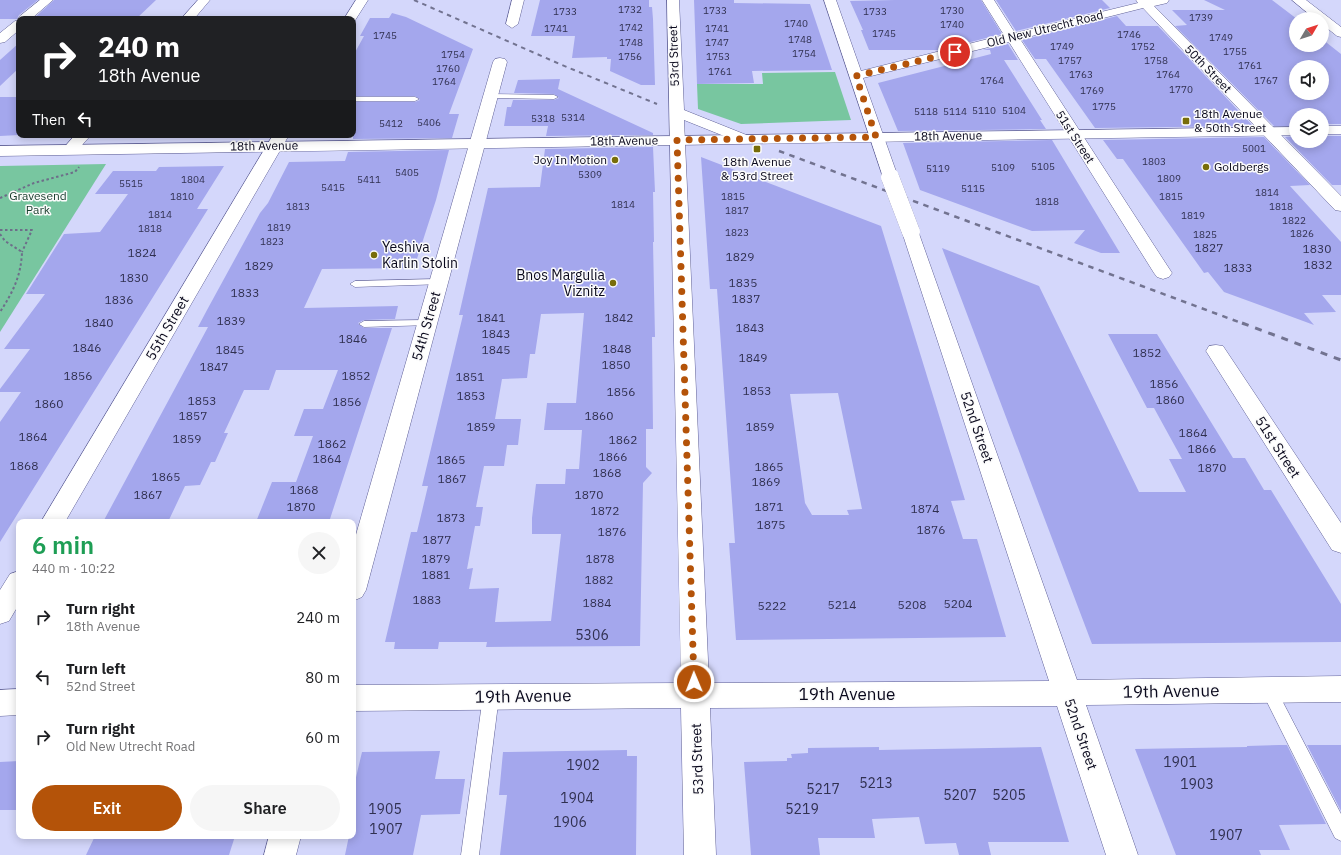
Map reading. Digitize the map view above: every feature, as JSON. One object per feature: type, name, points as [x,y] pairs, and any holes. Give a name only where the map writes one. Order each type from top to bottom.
[{"type":"street","points":[[28,16],[47,0]]},
{"type":"street","points":[[190,16],[204,0]]},
{"type":"street","points":[[352,16],[362,0]]},
{"type":"street","points":[[512,24],[518,0]]},
{"type":"street","name":"53rd Street","points":[[673,0],[700,855]]},
{"type":"street","name":"52nd Street","points":[[830,0],[876,137],[911,232],[1122,855]]},
{"type":"street","name":"51st Street","points":[[988,0],[1010,38],[1163,273]]},
{"type":"street","name":"Old New Utrecht Road","points":[[856,76],[1010,38],[1144,2],[1163,0]]},
{"type":"street","points":[[1298,0],[1341,33]]},
{"type":"street","name":"50th Street","points":[[1144,2],[1341,206]]},
{"type":"street","points":[[0,39],[16,26]]},
{"type":"street","name":"54th Street","points":[[356,579],[500,62]]},
{"type":"street","points":[[676,112],[744,139]]},
{"type":"street","name":"18th Avenue","points":[[0,150],[70,150],[277,140],[477,143],[1289,130]]},
{"type":"street","points":[[1329,130],[1341,130]]},
{"type":"street","points":[[70,150],[80,138]]},
{"type":"street","name":"55th Street","points":[[56,519],[277,140]]},
{"type":"street","name":"51st Street","points":[[1216,351],[1341,543]]},
{"type":"street","points":[[0,613],[16,586]]},
{"type":"street","name":"19th Avenue","points":[[356,698],[695,694],[1067,693],[1341,689]]},
{"type":"street","points":[[0,702],[16,702]]},
{"type":"street","points":[[280,855],[284,839]]},
{"type":"lane","points":[[491,96],[554,97]]},
{"type":"lane","points":[[356,99],[415,99]]},
{"type":"lane","points":[[355,284],[438,282]]},
{"type":"lane","points":[[364,324],[427,323]]},
{"type":"lane","points":[[1269,690],[1341,832]]},
{"type":"lane","points":[[470,855],[491,696]]},
{"type":"path","points":[[0,198],[34,183],[75,172],[80,166]]},
{"type":"path","points":[[0,230],[32,230],[22,252],[22,269],[17,286],[0,312]]},
{"type":"path","points":[[0,234],[5,241],[22,252]]},
{"type":"green space","points":[[835,72],[851,120],[741,124],[698,109],[697,84],[763,84],[762,73]]},
{"type":"green space","name":"Gravesend Park","points":[[106,164],[0,332],[0,166]]},
{"type":"building","points":[[0,0],[38,0],[18,16],[16,16],[16,19],[0,19]]},
{"type":"building","points":[[54,0],[156,0],[139,16],[36,16]]},
{"type":"building","points":[[540,0],[649,0],[649,7],[652,7],[653,19],[655,85],[641,85],[610,71],[611,59],[607,59],[607,57],[572,58],[575,36],[531,36]]},
{"type":"building","points":[[694,0],[734,0],[734,3],[810,4],[832,70],[752,71],[754,83],[697,84]]},
{"type":"building","points":[[981,0],[1002,34],[939,50],[869,50],[861,30],[863,30],[850,1]]},
{"type":"building","points":[[996,0],[1102,0],[1110,8],[1016,31]]},
{"type":"building","points":[[1204,0],[1272,0],[1289,13],[1289,52],[1329,52],[1329,45],[1341,54],[1341,124],[1329,124],[1329,108],[1289,108],[1289,126],[1274,126],[1175,26],[1187,25],[1172,10],[1225,10]]},
{"type":"building","points":[[392,13],[406,17],[473,49],[449,114],[459,114],[452,138],[353,139],[356,138],[356,102],[415,102],[420,100],[415,96],[356,96],[356,51],[364,36],[360,36],[370,18],[389,18]]},
{"type":"building","points":[[1117,16],[1126,26],[1158,26],[1253,126],[1095,128],[1046,59],[1035,59],[1022,40]]},
{"type":"building","points":[[1008,44],[1018,60],[1004,60],[1042,120],[1040,120],[1046,129],[898,131],[878,83],[991,54],[990,50],[983,50]]},
{"type":"building","points":[[16,46],[16,71],[0,86],[0,60]]},
{"type":"building","points":[[560,79],[558,89],[653,133],[653,135],[546,136],[548,126],[504,126],[507,107],[511,107],[513,100],[554,100],[559,98],[554,94],[514,93],[518,80]]},
{"type":"building","points":[[0,97],[16,97],[16,135],[0,136]]},
{"type":"building","points":[[1329,136],[1341,136],[1341,185],[1332,185],[1296,148],[1329,148]]},
{"type":"building","points":[[1264,137],[1310,185],[1290,186],[1341,242],[1341,295],[1322,295],[1336,312],[1304,313],[1314,325],[1224,292],[1208,272],[1204,273],[1123,159],[1117,159],[1103,140]]},
{"type":"building","points":[[1052,140],[1120,253],[1101,253],[1074,243],[1085,230],[1032,231],[920,190],[903,143]]},
{"type":"building","points":[[653,147],[655,192],[653,192],[653,242],[655,337],[652,337],[653,429],[646,429],[646,467],[652,473],[643,483],[640,646],[486,647],[487,642],[439,642],[438,649],[394,649],[395,642],[385,642],[411,532],[417,532],[428,486],[422,486],[463,315],[459,315],[488,188],[540,187],[545,149]],"holes":[[[584,313],[576,403],[547,403],[544,430],[582,430],[579,469],[566,469],[565,484],[536,484],[532,518],[532,534],[561,534],[551,621],[495,622],[499,588],[469,589],[473,568],[467,569],[475,526],[480,526],[483,507],[476,507],[484,466],[504,466],[507,445],[518,445],[521,419],[495,419],[502,379],[527,378],[530,354],[535,354],[541,314]]]},
{"type":"building","points":[[449,150],[436,200],[414,268],[322,269],[304,308],[398,306],[395,319],[364,320],[358,323],[364,328],[392,328],[330,519],[257,519],[272,482],[296,482],[313,436],[294,436],[304,409],[323,409],[338,370],[276,370],[269,390],[244,390],[224,433],[228,433],[215,462],[211,462],[200,485],[185,486],[169,519],[105,519],[208,327],[198,327],[260,213],[268,203],[289,162],[345,161],[348,152]]},
{"type":"building","points":[[701,157],[881,226],[965,500],[951,501],[963,539],[977,539],[1006,637],[736,640],[729,543],[735,543],[717,289],[710,289]],"holes":[[[838,393],[862,509],[847,510],[849,515],[812,515],[805,503],[790,394]]]},
{"type":"building","points":[[224,166],[197,209],[208,209],[0,542],[0,422],[21,392],[0,392],[0,389],[30,349],[4,349],[45,294],[26,294],[64,234],[100,232],[128,194],[95,194],[113,171],[156,171],[159,167]]},
{"type":"building","points":[[942,248],[1039,286],[1139,492],[1186,492],[1169,459],[1182,459],[1154,408],[1147,408],[1108,334],[1157,334],[1233,458],[1245,458],[1264,490],[1271,490],[1341,604],[1341,642],[1092,644]]},
{"type":"building","points":[[1287,745],[1326,824],[1279,825],[1290,850],[1259,850],[1261,855],[1176,855],[1135,749]]},
{"type":"building","points":[[1307,745],[1341,745],[1341,811]]},
{"type":"building","points":[[879,747],[879,750],[1041,747],[1069,842],[988,842],[991,855],[959,855],[956,843],[925,844],[919,817],[872,819],[875,838],[818,838],[820,855],[751,855],[744,762],[787,761],[787,758],[792,758],[791,754],[808,753],[808,748]]},
{"type":"building","points":[[627,750],[627,756],[637,756],[636,855],[500,855],[507,795],[499,795],[503,752]]},
{"type":"building","points":[[440,751],[435,779],[465,779],[460,814],[421,815],[413,855],[345,855],[348,839],[356,839],[356,777],[362,752]]},
{"type":"building","points":[[16,761],[16,810],[0,810],[0,762]]},
{"type":"building","points":[[94,839],[234,839],[229,855],[86,855]]},
{"type":"railway","points":[[414,0],[562,65],[657,104]]},
{"type":"railway","points":[[779,151],[1244,324]]},
{"type":"railway","points":[[1242,323],[1341,360]]},
{"type":"place","name":"18th Avenue & 50th Street","points":[[1186,121]]},
{"type":"place","name":"18th Avenue & 53rd Street","points":[[757,149]]},
{"type":"place","name":"Joy In Motion","points":[[615,160]]},
{"type":"place","name":"Goldbergs","points":[[1206,167]]},
{"type":"place","name":"Yeshiva Karlin Stolin","points":[[374,255]]},
{"type":"place","name":"Bnos Margulia Viznitz","points":[[613,283]]},
{"type":"route","points":[[694,682],[677,140],[876,137],[856,76],[955,52]]}]
